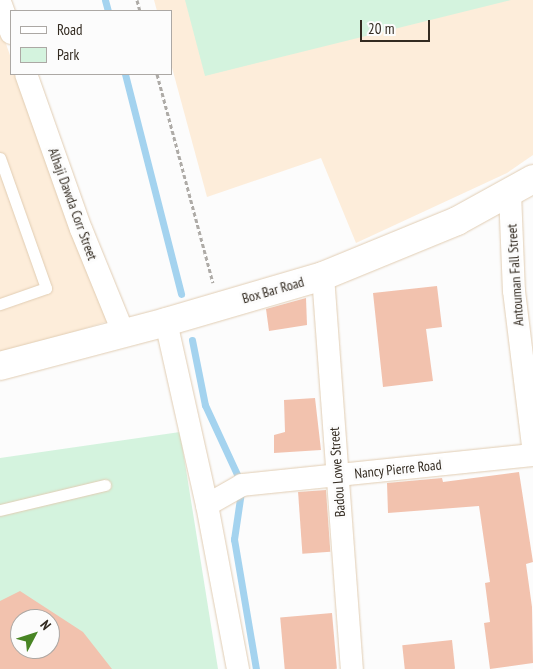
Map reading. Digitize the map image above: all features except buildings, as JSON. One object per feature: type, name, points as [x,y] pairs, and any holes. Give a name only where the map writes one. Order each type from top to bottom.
[{"type":"street","points":[[0,2],[10,30]]},
{"type":"street","name":"Alhaji Dawda Corr Street","points":[[26,75],[81,229],[122,332]]},
{"type":"street","name":"Box Bar Road","points":[[0,366],[122,332],[166,322],[323,276],[457,221],[533,179]]},
{"type":"street","name":"Antouman Fall Street","points":[[510,193],[514,291],[533,445]]},
{"type":"street","name":"Badou Lowe Street","points":[[323,276],[352,669]]},
{"type":"street","points":[[166,322],[207,504],[238,669]]},
{"type":"street","name":"Nancy Pierre Road","points":[[207,504],[242,485],[533,456]]},
{"type":"lane","points":[[0,158],[46,288],[0,304]]},
{"type":"lane","points":[[0,510],[104,485]]},
{"type":"path","points":[[157,75],[219,305]]},
{"type":"shaded area","points":[[154,0],[533,0],[533,155],[507,173],[356,243],[321,158],[207,197],[172,68],[172,10],[157,10]]},
{"type":"shaded area","points":[[0,27],[10,55],[10,75],[17,75],[109,321],[0,355]]},
{"type":"green space","points":[[185,0],[511,0],[205,76]]},
{"type":"green space","points":[[180,432],[218,669],[0,669],[0,458]]},
{"type":"waterway","points":[[105,0],[108,10]]},
{"type":"waterway","points":[[125,75],[181,294]]},
{"type":"waterway","points":[[192,340],[205,405],[242,485],[234,539],[256,669]]}]
